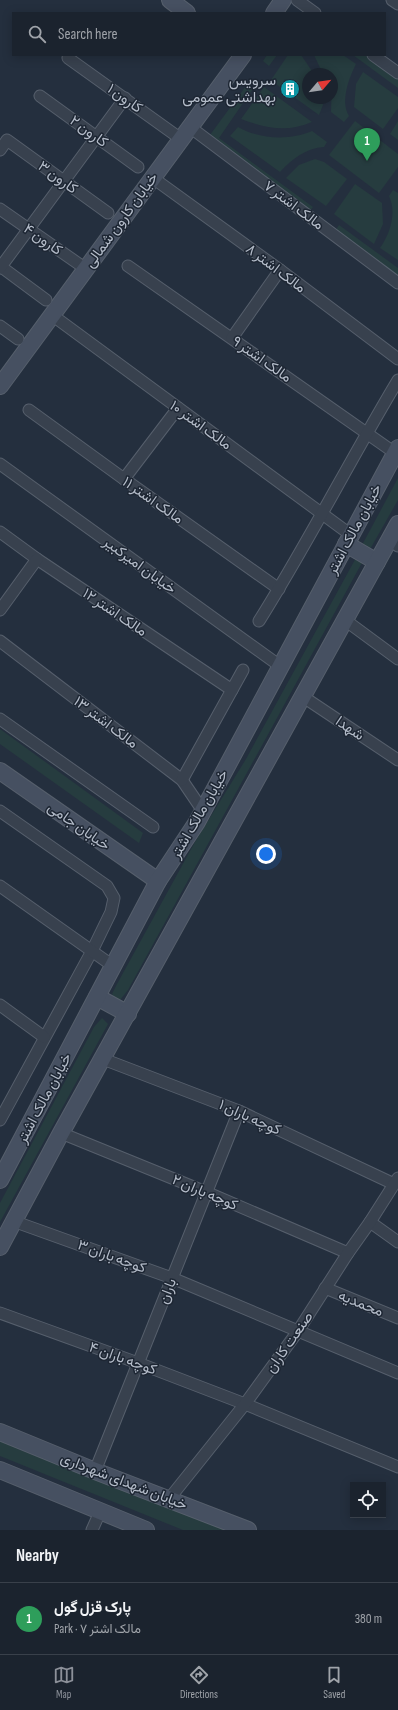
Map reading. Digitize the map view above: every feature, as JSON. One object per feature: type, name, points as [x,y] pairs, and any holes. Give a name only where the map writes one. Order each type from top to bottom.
[{"type":"main road","points":[[170,0],[186,12]]},
{"type":"main road","points":[[275,12],[283,0]]},
{"type":"main road","name":"خیابان کارون شمالی","points":[[0,386],[242,56]]},
{"type":"main road","name":"خیابان مالک اشتر","points":[[0,1180],[158,882],[203,812],[397,450]]},
{"type":"main road","name":"خیابان مالک اشتر","points":[[0,1247],[13,1220],[128,1014],[302,696],[377,562],[394,543],[398,524]]},
{"type":"main road","points":[[349,539],[377,562]]},
{"type":"main road","name":"خیابان جامی","points":[[0,771],[158,882]]},
{"type":"main road","points":[[97,997],[128,1014]]},
{"type":"main road","name":"خیابان شهدای شهرداری","points":[[0,1432],[96,1472],[248,1530]]},
{"type":"main road","points":[[0,1470],[146,1530]]},
{"type":"street","points":[[296,0],[313,12]]},
{"type":"street","points":[[392,0],[398,4]]},
{"type":"street","points":[[374,56],[398,73]]},
{"type":"street","name":"کارون ۱","points":[[68,58],[125,98],[186,133]]},
{"type":"street","name":"کارون ۲","points":[[40,96],[138,166]]},
{"type":"street","points":[[46,300],[0,267],[125,98]]},
{"type":"street","name":"مالک اشتر ۷","points":[[186,133],[398,284]]},
{"type":"street","name":"کارون ۳","points":[[0,150],[7,140],[108,213]]},
{"type":"street","name":"مالک اشتر ۸","points":[[153,178],[280,270],[398,359]]},
{"type":"street","name":"کارون ۴","points":[[0,209],[86,269]]},
{"type":"street","name":"مالک اشتر ۹","points":[[128,266],[366,432],[397,450]]},
{"type":"street","points":[[232,338],[280,270]]},
{"type":"street","name":"مالک اشتر ۱۰","points":[[52,315],[322,514],[349,539]]},
{"type":"street","points":[[0,326],[18,339]]},
{"type":"street","points":[[259,621],[322,514],[366,432],[398,380]]},
{"type":"street","points":[[124,479],[178,408]]},
{"type":"street","name":"مالک اشتر ۱۱","points":[[29,410],[279,589]]},
{"type":"street","name":"خیابان امیرکبیر","points":[[0,464],[280,666]]},
{"type":"street","name":"مالک اشتر ۱۲","points":[[0,532],[37,559],[232,690]]},
{"type":"street","points":[[0,610],[37,559]]},
{"type":"street","points":[[345,620],[398,659]]},
{"type":"street","name":"مالک اشتر ۱۳","points":[[0,641],[182,780],[203,812]]},
{"type":"street","points":[[182,780],[243,670]]},
{"type":"street","name":"شهدا","points":[[302,696],[398,760]]},
{"type":"street","points":[[0,719],[153,828]]},
{"type":"street","points":[[0,811],[107,886],[114,898],[111,912],[92,951],[3,1107],[0,1120]]},
{"type":"street","points":[[0,886],[113,966]]},
{"type":"street","points":[[0,1005],[44,1037]]},
{"type":"street","name":"کوچه باران ۱","points":[[103,1059],[239,1110],[396,1181]]},
{"type":"street","name":"باران","points":[[96,1472],[239,1110]]},
{"type":"street","name":"کوچه باران ۲","points":[[61,1133],[206,1192],[348,1253]]},
{"type":"street","name":"صنعت کاران","points":[[169,1499],[245,1404],[298,1331],[396,1181]]},
{"type":"street","name":"کوچه باران ۳","points":[[13,1220],[172,1278],[398,1372]]},
{"type":"street","points":[[370,1222],[398,1242]]},
{"type":"street","name":"محمدیه","points":[[325,1288],[398,1318]]},
{"type":"street","name":"کوچه باران ۴","points":[[0,1313],[245,1404],[398,1467]]},
{"type":"street","points":[[92,1530],[100,1512]]},
{"type":"green space","points":[[266,56],[276,56],[269,66],[263,61]]},
{"type":"green space","points":[[287,56],[302,56],[310,68],[302,68],[302,103],[294,97],[300,88],[285,79],[280,87],[271,80]]},
{"type":"green space","points":[[314,56],[344,56],[356,64],[346,90],[345,97],[346,110],[349,116],[344,122],[331,112],[331,104],[338,104],[338,68],[320,68]]},
{"type":"green space","points":[[354,56],[366,56],[398,79],[398,88]]},
{"type":"green space","points":[[363,72],[398,97],[398,108],[383,129],[354,107],[356,84]]},
{"type":"green space","points":[[246,86],[252,90],[219,138],[313,207],[309,212],[207,139]]},
{"type":"green space","points":[[264,87],[312,122],[294,127],[276,128],[259,125],[241,119]]},
{"type":"green space","points":[[304,104],[323,104],[319,115]]},
{"type":"green space","points":[[355,121],[398,154],[398,167],[379,193],[329,155]]},
{"type":"green space","points":[[398,121],[398,140],[390,134]]},
{"type":"green space","points":[[238,127],[255,134],[274,137],[294,136],[312,131],[327,142],[324,147],[305,152],[300,155],[280,172],[230,136]]},
{"type":"green space","points":[[315,159],[324,162],[347,179],[326,206],[286,178],[299,165]]},
{"type":"green space","points":[[355,184],[382,203],[383,224],[374,244],[334,214]]},
{"type":"green space","points":[[393,190],[398,193],[398,260],[380,248],[387,236],[391,223],[392,209],[389,196]]},
{"type":"green space","points":[[339,225],[398,268],[398,277],[335,231]]},
{"type":"green space","points":[[398,478],[398,500],[369,551],[361,547]]},
{"type":"green space","points":[[357,556],[364,559],[128,990],[120,1000],[116,1001],[112,994],[117,984],[195,842],[246,759]]},
{"type":"green space","points":[[0,729],[143,833],[139,843],[0,744]]},
{"type":"green space","points":[[102,1018],[108,1024],[0,1222],[0,1203],[94,1027]]},
{"type":"green space","points":[[0,1441],[225,1530],[183,1530],[0,1456]]},
{"type":"place","name":"سرویس بهداشتی عمومی","points":[[290,89]]},
{"type":"place","name":"پارک قزل گول","points":[[367,161]]}]
